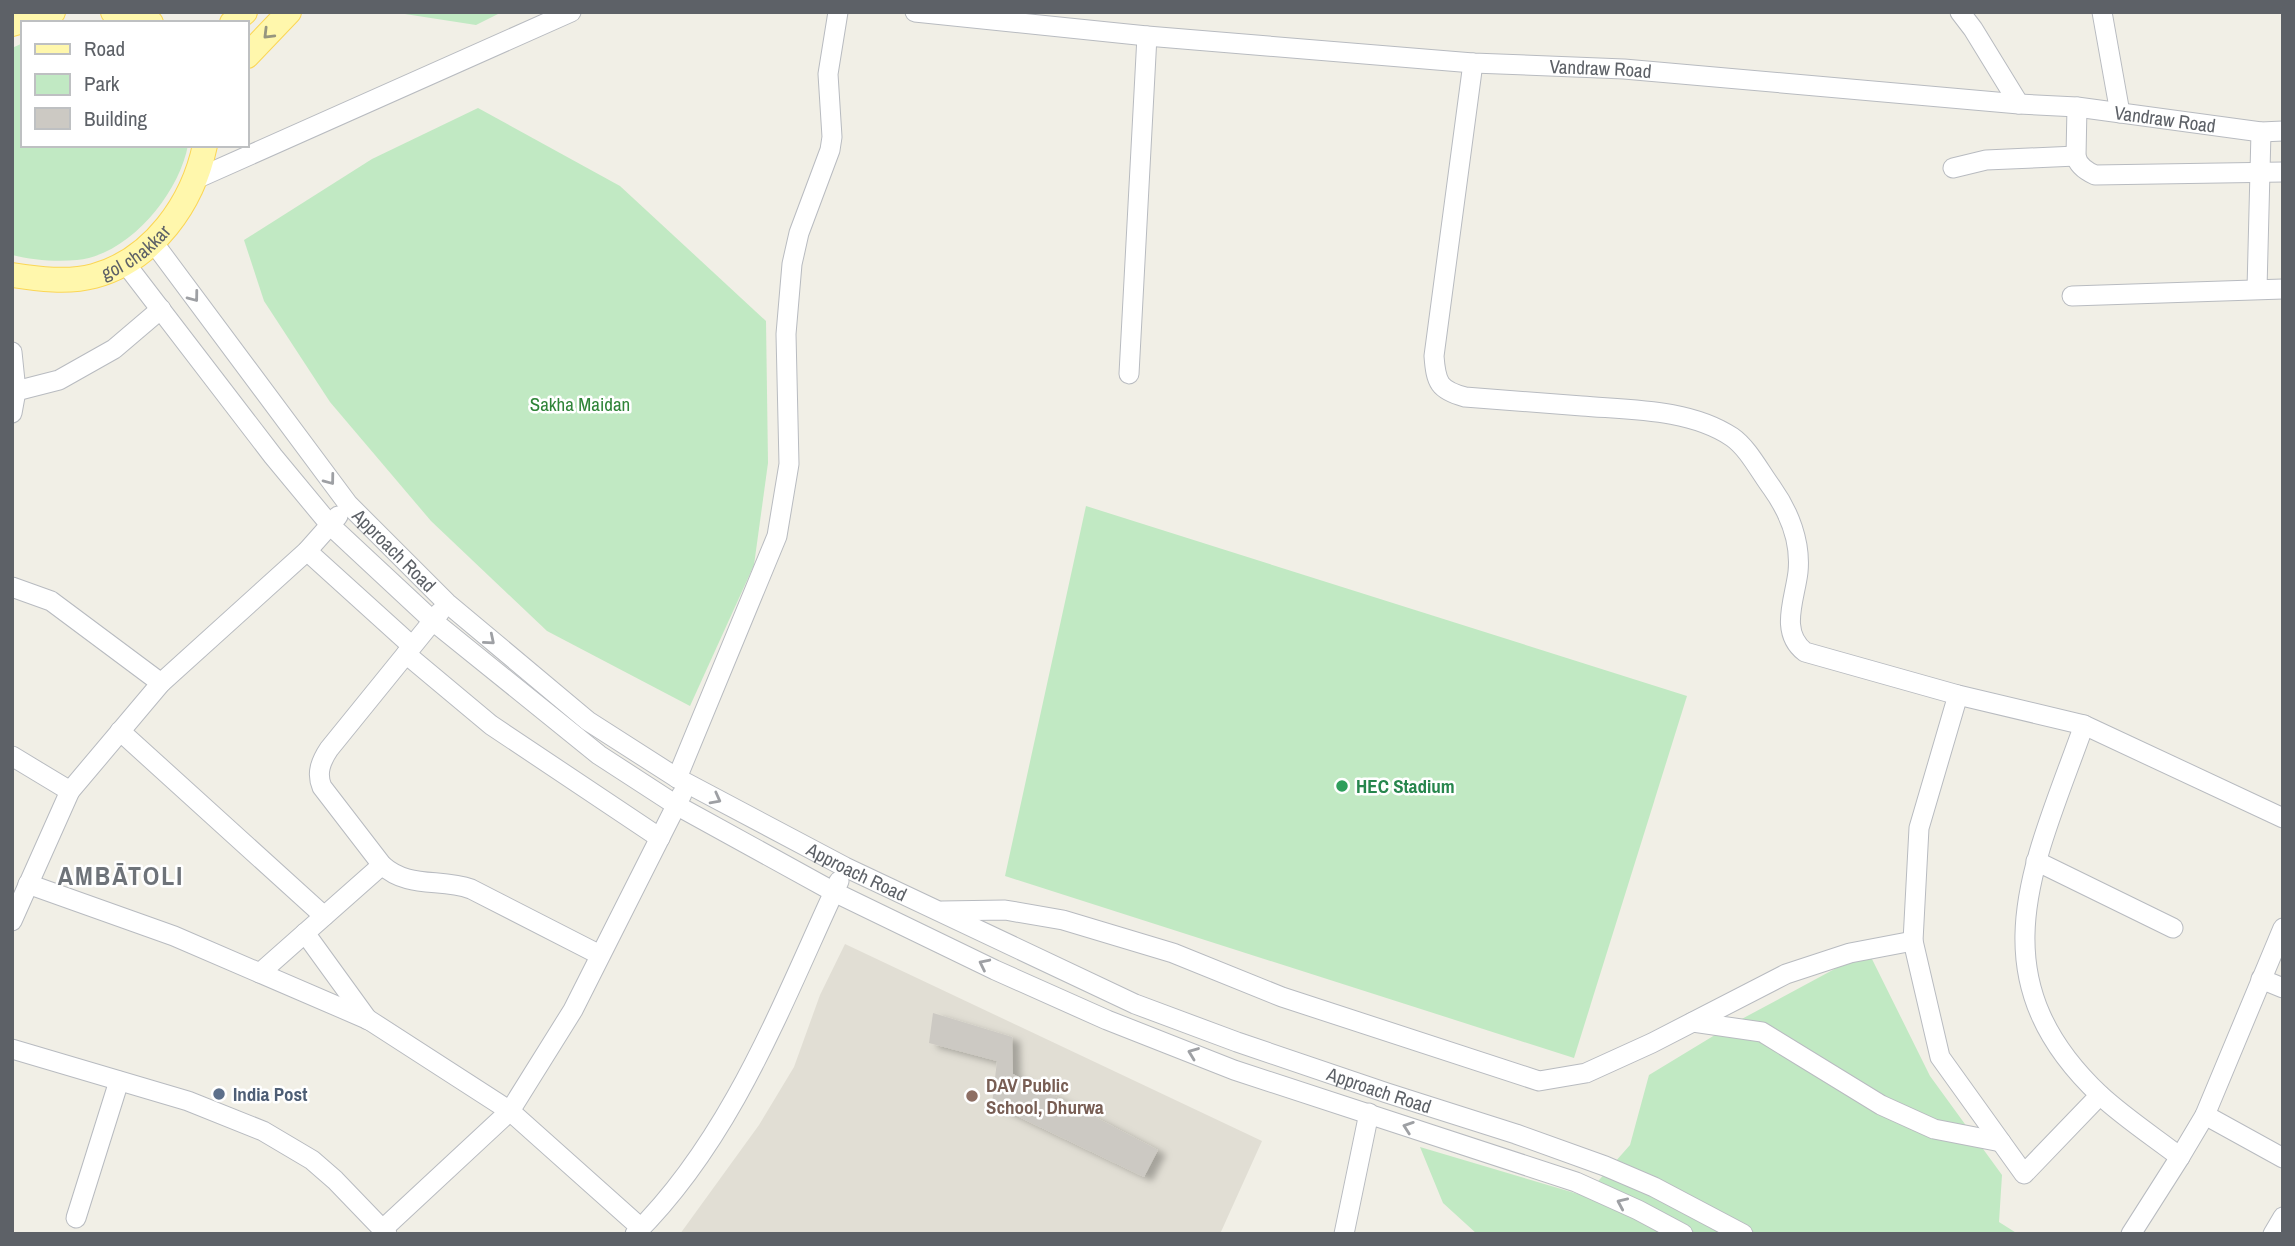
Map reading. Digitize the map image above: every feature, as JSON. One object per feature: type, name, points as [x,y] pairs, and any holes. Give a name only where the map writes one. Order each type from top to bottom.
[{"type":"main road","points":[[17,19],[52,12]]},
{"type":"main road","points":[[248,55],[289,12]]},
{"type":"main road","points":[[117,13],[144,21]]},
{"type":"main road","name":"gol chakkar","points":[[12,275],[34,279],[93,276],[125,263],[153,242],[185,201],[196,179],[204,147]]},
{"type":"street","points":[[196,179],[571,12]]},
{"type":"street","points":[[12,1049],[188,1101],[262,1131],[293,1147],[335,1180],[385,1232],[510,1111],[573,1010],[676,806],[682,781],[777,536],[789,464],[786,334],[791,276],[799,233],[831,150],[828,74],[838,12]]},
{"type":"street","name":"Vandraw Road","points":[[915,12],[1147,36],[1473,64],[1632,69],[2077,107],[2261,132],[2283,131]]},
{"type":"street","points":[[1960,12],[2019,104]]},
{"type":"street","points":[[2102,12],[2120,113]]},
{"type":"street","points":[[1129,374],[1147,36]]},
{"type":"street","points":[[1473,64],[1434,356],[1436,376],[1442,388],[1465,397],[1654,412],[1716,428],[1736,440],[1755,464],[1781,501],[1794,531],[1798,571],[1791,630],[1793,640],[1798,646],[1819,656],[1958,695],[2084,725],[2283,818]]},
{"type":"street","points":[[2077,107],[2077,162],[2095,175],[2283,172]]},
{"type":"street","points":[[2258,289],[2261,132]]},
{"type":"street","points":[[1953,168],[1986,160],[2076,156]]},
{"type":"street","name":"Approach Road","points":[[153,242],[348,504],[447,603],[588,721],[682,781],[845,867],[1135,1004],[1237,1042],[1516,1133],[1605,1166],[1654,1187],[1743,1234]]},
{"type":"street","name":"Approach Road","points":[[125,263],[273,456],[331,526],[433,621],[599,755],[676,806],[834,892],[995,970],[1107,1020],[1234,1070],[1576,1182],[1683,1234]]},
{"type":"street","points":[[2072,296],[2283,289]]},
{"type":"street","points":[[16,391],[59,380],[114,349],[162,309]]},
{"type":"street","points":[[12,352],[16,391],[12,413]]},
{"type":"street","points":[[12,921],[70,792],[161,683],[307,551],[348,504]]},
{"type":"street","points":[[307,551],[491,725],[660,838]]},
{"type":"street","points":[[12,587],[51,601],[161,683]]},
{"type":"street","points":[[447,603],[329,748],[320,766],[320,781],[326,794],[391,874],[471,889],[600,955]]},
{"type":"street","points":[[1958,695],[1919,828],[1913,941],[1940,1057],[2024,1174],[2100,1095]]},
{"type":"street","points":[[2084,725],[2036,861],[2024,933],[2029,980],[2038,1009],[2050,1033],[2070,1061],[2100,1095],[2180,1157]]},
{"type":"street","points":[[120,731],[324,916]]},
{"type":"street","points":[[12,756],[70,792]]},
{"type":"street","points":[[2036,861],[2172,928]]},
{"type":"street","points":[[260,973],[382,865]]},
{"type":"street","points":[[28,884],[174,936],[369,1020],[510,1111],[638,1231],[670,1196],[711,1139],[741,1089],[845,867]]},
{"type":"street","points":[[938,911],[1005,910],[1063,920],[1173,953],[1282,997],[1539,1081],[1586,1073],[1786,974],[1850,953],[1913,941]]},
{"type":"street","points":[[2131,1234],[2205,1115],[2283,928]]},
{"type":"street","points":[[305,933],[369,1020]]},
{"type":"street","points":[[2261,979],[2283,988]]},
{"type":"street","points":[[1693,1022],[1762,1032],[1881,1105],[1934,1129],[2001,1142]]},
{"type":"street","points":[[76,1218],[119,1081]]},
{"type":"street","points":[[1344,1234],[1369,1113]]},
{"type":"street","points":[[2205,1115],[2283,1158]]},
{"type":"street","points":[[2273,1234],[2283,1217]]},
{"type":"shaded area","name":"DAV Public School, Dhurwa","points":[[845,944],[1262,1141],[1220,1234],[680,1234],[759,1125],[794,1067],[820,995]]},
{"type":"green space","points":[[392,12],[502,12],[476,25]]},
{"type":"green space","points":[[21,44],[21,147],[187,147],[174,183],[149,219],[115,247],[96,256],[61,261],[12,255],[12,48]]},
{"type":"green space","name":"Sakha Maidan","points":[[478,108],[620,186],[766,321],[768,463],[754,565],[690,706],[547,631],[431,521],[330,402],[264,301],[244,240],[372,159]]},
{"type":"green space","name":"HEC Stadium","points":[[1086,506],[1687,696],[1574,1058],[1005,876]]},
{"type":"green space","points":[[1868,951],[1930,1076],[2002,1175],[1999,1222],[2018,1234],[1477,1234],[1443,1203],[1420,1147],[1585,1196],[1630,1145],[1649,1075],[1738,1021]]},
{"type":"building","name":"DAV Public School, Dhurwa","points":[[933,1013],[1012,1037],[1013,1074],[1158,1150],[1144,1177],[992,1104],[997,1061],[929,1043]]},
{"type":"place","name":"HEC Stadium","points":[[1342,786]]},
{"type":"place","name":"India Post","points":[[219,1094]]},
{"type":"place","name":"DAV Public School, Dhurwa","points":[[972,1096]]},
{"type":"district","name":"AMBĀTOLI","points":[[121,875]]}]
